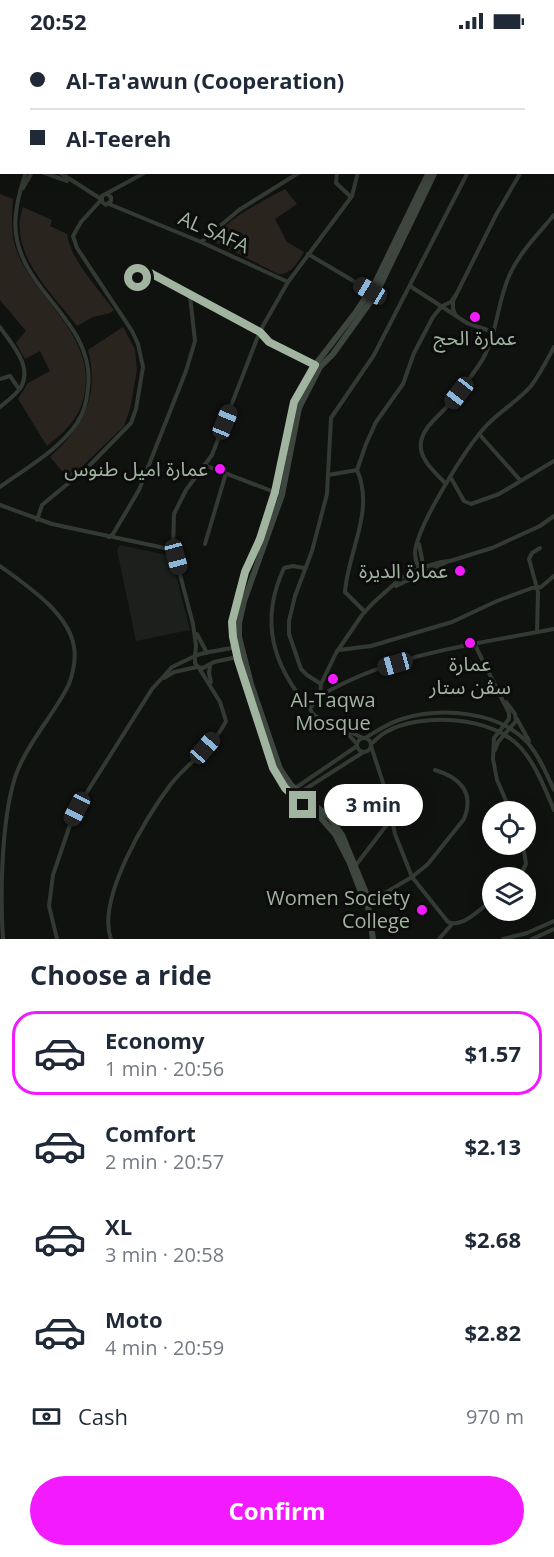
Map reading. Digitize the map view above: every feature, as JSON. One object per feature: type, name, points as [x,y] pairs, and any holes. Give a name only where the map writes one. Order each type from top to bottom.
[{"type":"main road","points":[[373,293],[428,174]]},
{"type":"main road","points":[[368,903],[362,895],[349,861],[335,834],[320,818],[292,796],[273,768],[237,657],[232,622],[237,598],[275,492],[294,402],[317,366],[333,354],[373,293],[434,174]]},
{"type":"main road","points":[[317,366],[299,408],[282,495],[244,601],[239,623],[239,637],[251,684],[280,768],[297,791],[337,826],[356,865],[366,893],[373,939]]},
{"type":"street","points":[[0,487],[70,432],[81,416],[89,382],[88,361],[81,343],[21,254],[16,235],[15,216],[26,174]]},
{"type":"street","points":[[22,189],[31,174]]},
{"type":"street","points":[[48,174],[75,183]]},
{"type":"street","name":"AL SAFA","points":[[62,174],[82,188],[288,282]]},
{"type":"street","points":[[37,520],[42,505],[88,467],[124,432],[131,423],[136,409],[142,367],[138,344],[74,242],[75,230],[90,213],[124,184],[142,174]]},
{"type":"street","points":[[201,242],[239,210],[297,174]]},
{"type":"street","points":[[337,174],[336,183],[351,197]]},
{"type":"street","points":[[111,939],[108,930],[112,896],[119,872],[171,785],[226,721],[225,712],[213,688],[194,661],[196,645],[193,624],[174,550],[174,514],[186,490],[212,455],[260,332],[288,282],[351,197],[357,174]]},
{"type":"street","points":[[321,684],[301,669],[289,634],[290,615],[324,508],[331,418],[374,355],[385,329],[410,286],[467,174]]},
{"type":"street","points":[[456,316],[452,305],[456,295],[496,215],[520,174]]},
{"type":"street","points":[[446,484],[426,462],[422,454],[421,441],[430,424],[450,404],[480,364],[493,333],[510,273],[554,215]]},
{"type":"street","points":[[308,254],[373,293]]},
{"type":"street","points":[[141,268],[260,332],[269,342],[317,366]]},
{"type":"street","points":[[410,286],[477,328],[493,333]]},
{"type":"street","points":[[365,612],[345,592],[346,576],[356,544],[364,502],[363,484],[357,470],[376,422],[403,384],[414,353],[433,317],[456,295]]},
{"type":"street","points":[[109,537],[140,490],[186,371],[195,341],[190,296]]},
{"type":"street","points":[[0,327],[22,361],[24,375],[20,389],[0,407]]},
{"type":"street","points":[[423,573],[419,538],[450,477],[479,434],[537,378],[553,350]]},
{"type":"street","points":[[0,379],[10,376],[20,389]]},
{"type":"street","points":[[479,434],[520,480]]},
{"type":"street","points":[[450,477],[464,501],[471,504],[498,494],[554,461]]},
{"type":"street","points":[[204,465],[282,495]]},
{"type":"street","points":[[328,475],[357,470]]},
{"type":"street","points":[[205,544],[226,473]]},
{"type":"street","points":[[0,505],[37,520],[174,550]]},
{"type":"street","points":[[389,590],[450,561],[502,543],[540,526],[554,516]]},
{"type":"street","points":[[320,696],[321,684],[338,650],[365,612],[413,567],[419,543]]},
{"type":"street","points":[[537,632],[537,588],[529,558],[540,548]]},
{"type":"street","points":[[415,553],[422,568]]},
{"type":"street","points":[[421,556],[428,563],[435,564]]},
{"type":"street","points":[[407,574],[450,561]]},
{"type":"street","points":[[0,566],[49,605],[66,628],[75,648],[73,672],[69,684],[26,753],[15,780],[2,843],[0,905],[3,939]]},
{"type":"street","points":[[304,568],[293,566],[284,568],[277,585],[271,613],[270,628],[275,650],[285,674],[295,691],[317,717],[346,732],[364,738],[371,745],[395,834],[412,877],[448,922],[460,924],[482,908]]},
{"type":"street","points":[[338,650],[371,646],[452,622],[497,601],[537,588],[554,576]]},
{"type":"street","points":[[193,624],[207,653]]},
{"type":"street","points":[[310,709],[320,696],[336,686],[381,668],[474,643],[554,629]]},
{"type":"street","points":[[474,643],[510,716],[494,738],[494,768],[507,801]]},
{"type":"street","points":[[57,939],[49,906],[53,875],[69,825],[82,800],[152,689],[172,667],[199,653],[235,647],[242,651],[237,657],[174,672],[161,680]]},
{"type":"street","points":[[211,664],[209,673],[213,688]]},
{"type":"street","points":[[501,695],[552,781],[554,790]]},
{"type":"street","points":[[292,796],[364,738],[395,722],[429,714],[466,715],[488,720],[509,729],[527,742],[533,750]]},
{"type":"street","points":[[494,751],[504,734],[515,724],[516,718]]},
{"type":"street","points":[[297,791],[368,751],[384,733],[418,722],[459,721],[498,731],[520,747],[544,785],[554,810]]},
{"type":"street","points":[[346,732],[363,753],[378,765]]},
{"type":"street","points":[[368,903],[412,877],[428,864],[464,819],[467,801],[462,786],[453,777],[435,770]]},
{"type":"street","points":[[544,785],[552,781]]},
{"type":"street","points":[[311,803],[309,795],[312,784]]},
{"type":"street","points":[[356,865],[392,817]]},
{"type":"street","points":[[503,939],[527,933],[554,921]]},
{"type":"street","points":[[439,939],[452,924]]},
{"type":"street","points":[[532,939],[554,929]]},
{"type":"shaded area","points":[[285,189],[297,204],[275,219],[287,242],[304,252],[291,270],[278,274],[217,243],[215,239],[226,225]]},
{"type":"shaded area","points":[[0,194],[13,199],[13,234],[18,254],[27,271],[73,335],[81,352],[85,371],[85,391],[76,416],[67,428],[47,446],[18,399],[28,383],[50,371],[40,351],[25,359],[16,343],[26,331],[0,300]]},
{"type":"shaded area","points":[[23,207],[52,220],[50,226],[67,234],[69,244],[79,264],[114,310],[93,317],[77,326],[45,286],[26,256],[21,240],[20,224]]},
{"type":"shaded area","points":[[123,327],[135,349],[137,370],[130,409],[124,426],[69,479],[50,457],[72,434],[86,410],[92,382],[88,350]]},
{"type":"shaded area","points":[[120,545],[171,556],[190,630],[136,641],[117,550]]},
{"type":"place","name":"عمارة الحج","points":[[475,317]]},
{"type":"place","name":"عمارة اميل طنوس","points":[[220,469]]},
{"type":"place","name":"عمارة الديرة","points":[[460,571]]},
{"type":"place","name":"عمارة سڤن ستار","points":[[470,643]]},
{"type":"place","name":"Al-Taqwa Mosque","points":[[333,679]]},
{"type":"place","name":"Women Society College","points":[[422,910]]},
{"type":"route","points":[[138,278],[135,275],[141,268],[260,332],[269,342],[315,365],[294,402],[275,492],[260,539],[245,572],[232,622],[238,660],[273,768],[285,788],[303,805]]}]
